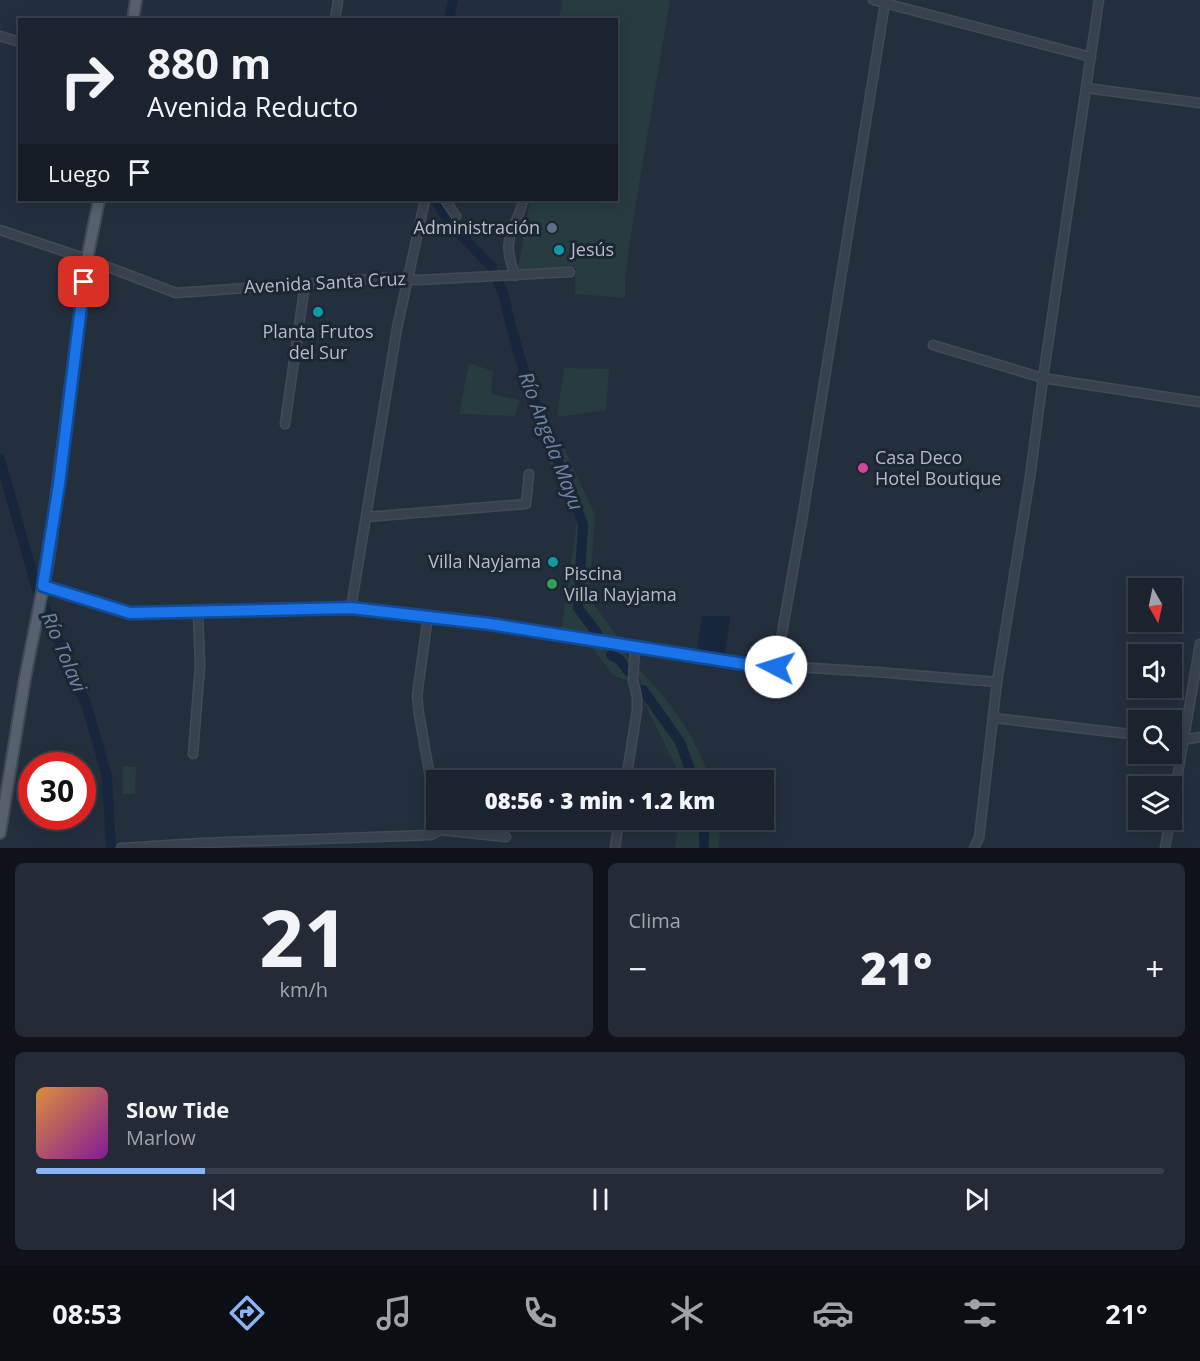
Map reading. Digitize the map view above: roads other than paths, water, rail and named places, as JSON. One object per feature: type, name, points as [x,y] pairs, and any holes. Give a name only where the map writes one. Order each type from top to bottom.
[{"type":"main road","points":[[133,18],[136,0]]},
{"type":"main road","points":[[0,833],[4,787],[43,588],[59,484],[87,259],[99,201]]},
{"type":"street","points":[[335,18],[338,0]]},
{"type":"street","points":[[873,0],[1091,57]]},
{"type":"street","points":[[975,848],[997,682],[1030,477],[1042,378],[1099,0]]},
{"type":"street","points":[[776,667],[803,514],[885,3]]},
{"type":"street","points":[[0,36],[18,41]]},
{"type":"street","points":[[1086,88],[1200,103]]},
{"type":"street","points":[[351,608],[382,411],[407,278],[425,201]]},
{"type":"street","points":[[446,201],[456,216]]},
{"type":"street","points":[[515,276],[508,244],[523,201]]},
{"type":"street","name":"Avenida Santa Cruz","points":[[0,230],[87,259],[176,293],[385,278],[515,276],[570,272]]},
{"type":"street","points":[[285,424],[305,284]]},
{"type":"street","points":[[933,345],[1042,378],[1200,402]]},
{"type":"street","points":[[366,517],[526,504],[529,474]]},
{"type":"street","points":[[43,588],[130,613],[351,608],[429,616],[744,664],[997,682]]},
{"type":"street","points":[[193,754],[200,666],[198,612]]},
{"type":"street","points":[[428,770],[417,696],[429,616]]},
{"type":"street","points":[[1177,776],[1200,644]]},
{"type":"street","points":[[628,770],[637,710],[633,680],[635,647]]},
{"type":"street","points":[[994,718],[1128,734]]},
{"type":"street","points":[[1183,740],[1200,737]]},
{"type":"street","points":[[121,848],[319,843],[431,835],[440,830],[506,837]]},
{"type":"street","points":[[615,848],[617,830]]},
{"type":"street","points":[[1165,848],[1168,830]]},
{"type":"water","points":[[702,616],[730,616],[725,655],[697,651]]},
{"type":"waterway","name":"Río Angela Mayu","points":[[449,18],[453,0]]},
{"type":"waterway","name":"Río Angela Mayu","points":[[436,201],[453,227],[492,267]]},
{"type":"waterway","name":"Río Angela Mayu","points":[[498,282],[503,292],[530,391],[583,524],[578,608],[597,633]]},
{"type":"waterway","name":"Río Tolavi","points":[[0,459],[36,586],[87,707],[107,776],[111,848]]},
{"type":"waterway","name":"Río Angela Mayu","points":[[611,655],[619,659],[629,672]]},
{"type":"waterway","name":"Río Angela Mayu","points":[[643,690],[680,742],[690,770]]},
{"type":"waterway","name":"Río Angela Mayu","points":[[704,830],[704,848]]},
{"type":"place","name":"Administración","points":[[552,228]]},
{"type":"place","name":"Jesús","points":[[559,250]]},
{"type":"place","name":"Planta Frutos del Sur","points":[[318,312]]},
{"type":"place","name":"Casa Deco Hotel Boutique","points":[[863,468]]},
{"type":"place","name":"Villa Nayjama","points":[[553,562]]},
{"type":"place","name":"Piscina Villa Nayjama","points":[[552,584]]}]
